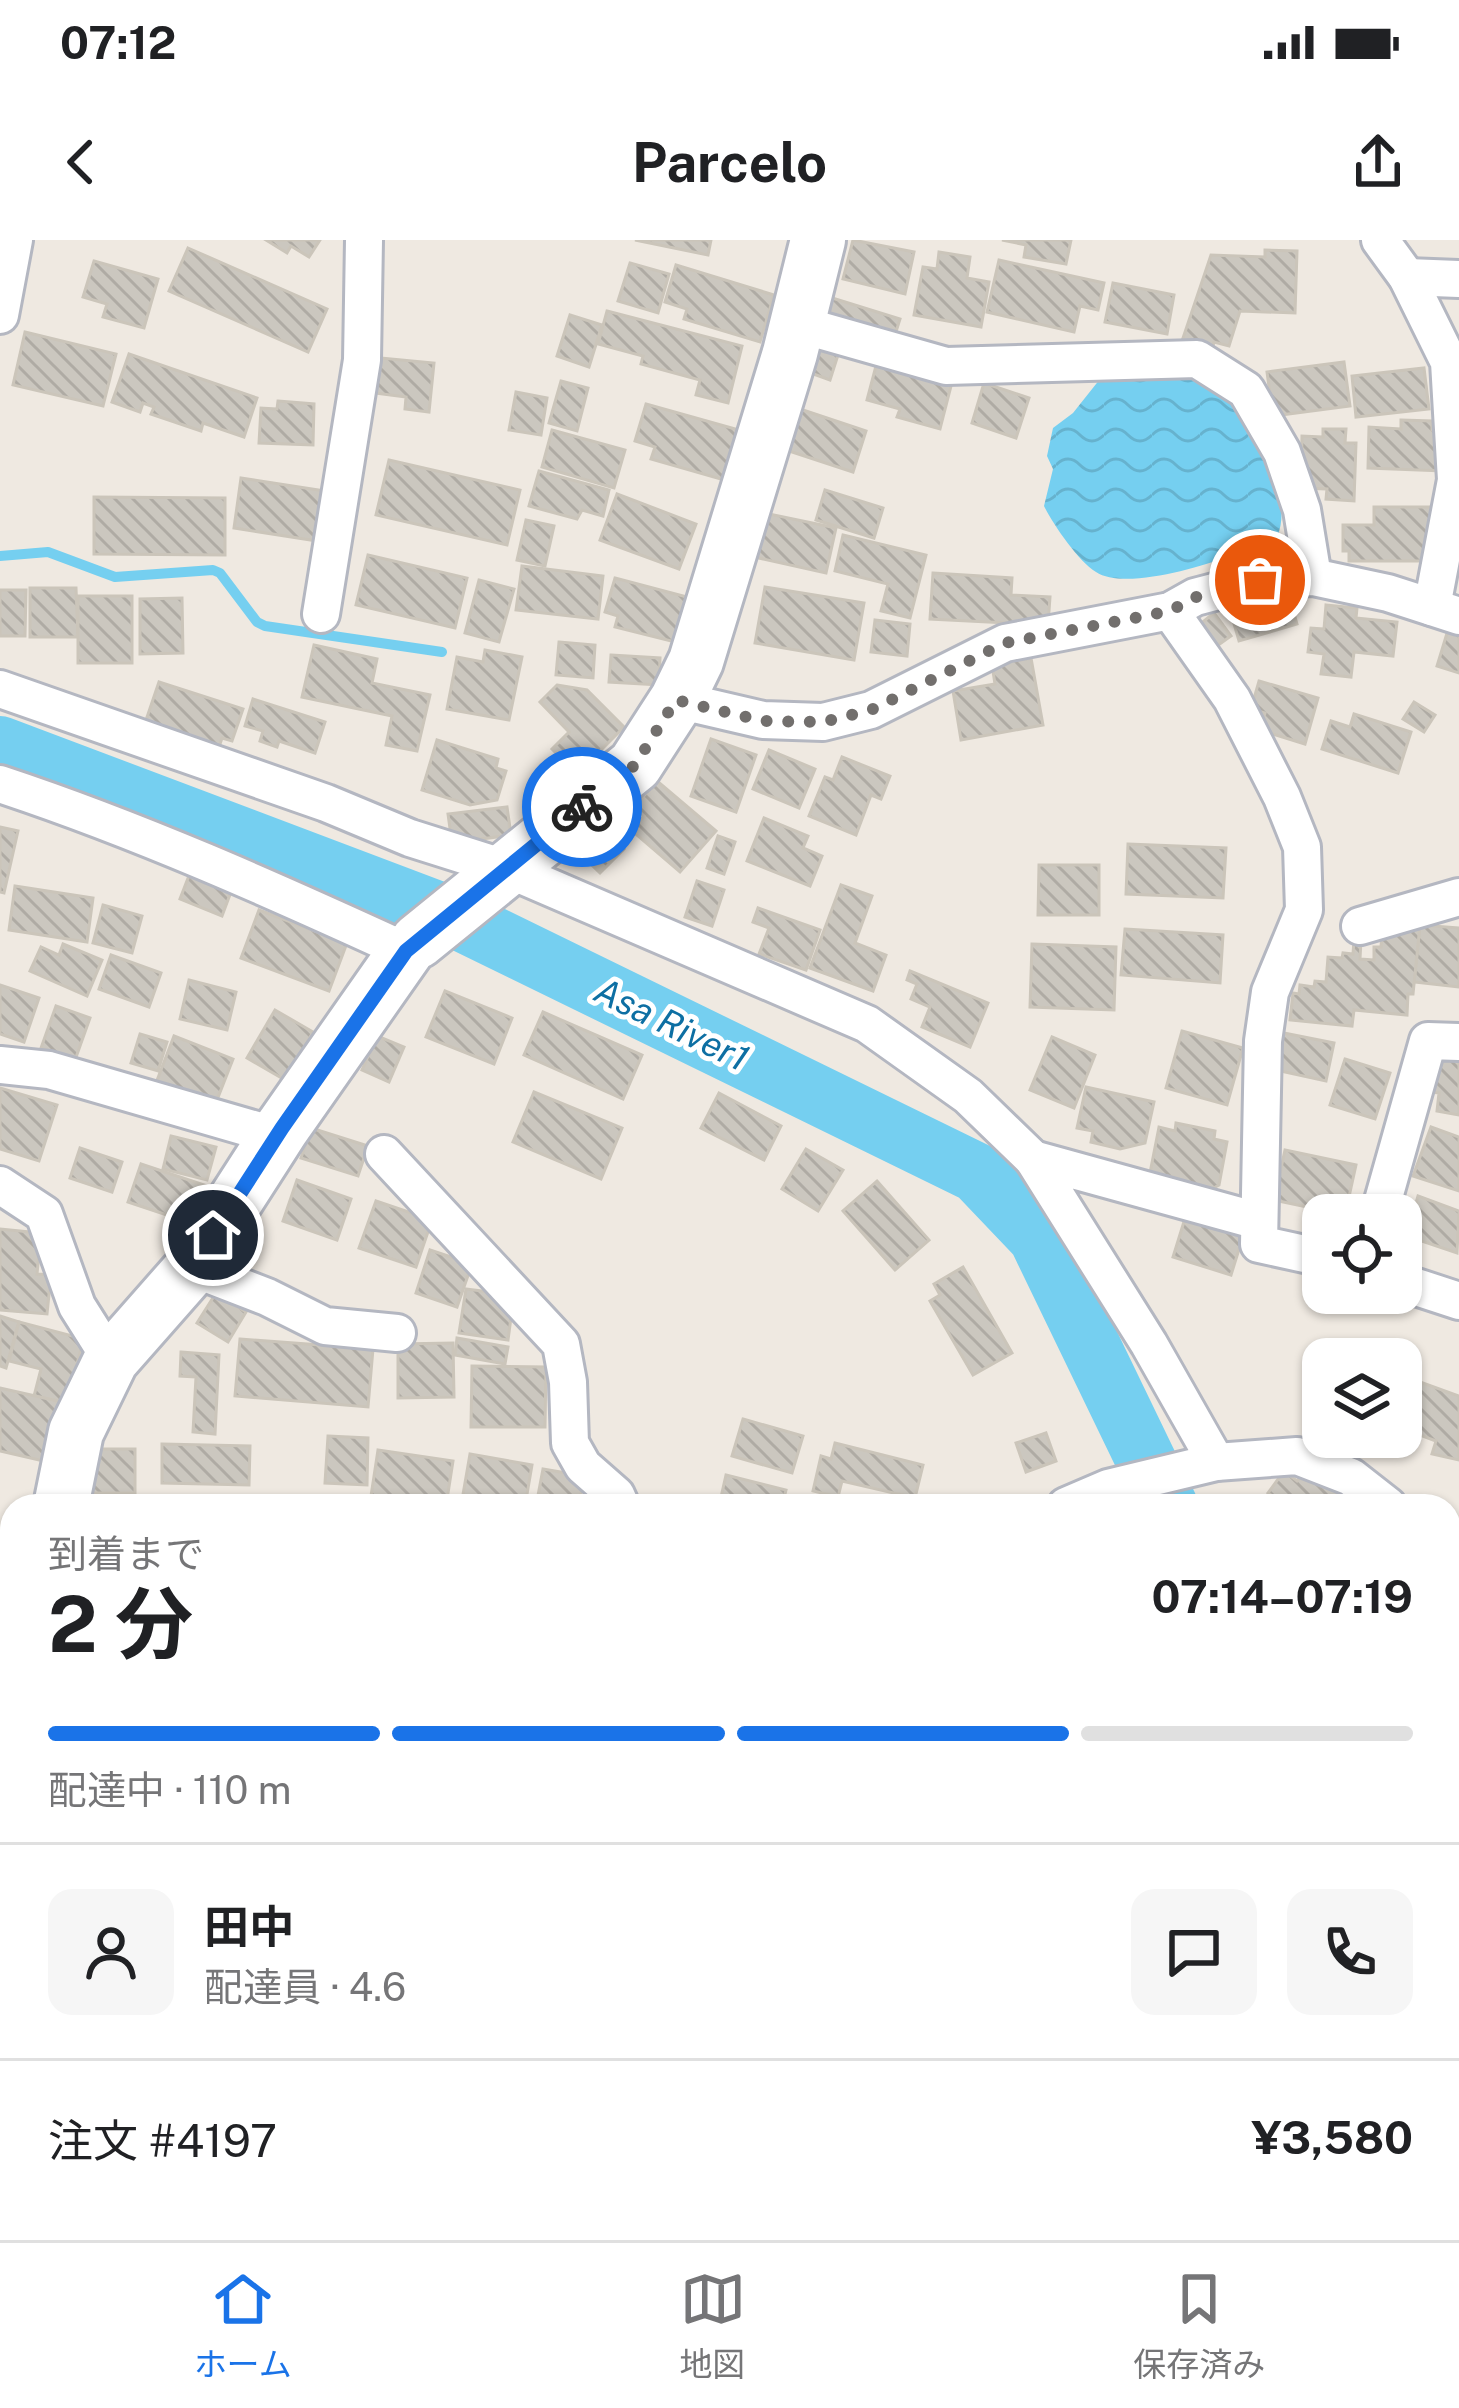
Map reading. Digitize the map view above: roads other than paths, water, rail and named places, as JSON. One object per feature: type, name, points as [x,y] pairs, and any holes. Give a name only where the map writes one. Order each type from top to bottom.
[{"type":"street","points":[[2,298],[14,240]]},
{"type":"street","points":[[321,614],[362,360],[364,240]]},
{"type":"street","points":[[63,1494],[76,1432],[110,1360],[192,1268],[277,1136],[412,946],[635,765],[676,700],[696,661],[798,324],[818,240]]},
{"type":"street","points":[[676,700],[763,721],[823,722],[871,710],[1005,643],[1170,611],[1196,597],[1260,580],[1313,577],[1445,612],[1456,480],[1449,362],[1407,277],[1380,240]]},
{"type":"street","points":[[1407,277],[1459,279]]},
{"type":"street","points":[[798,324],[946,366],[1197,359],[1246,390],[1282,452],[1302,510],[1313,577]]},
{"type":"street","points":[[1170,611],[1232,699],[1282,797],[1301,847],[1304,910],[1270,992],[1263,1041],[1258,1221],[1259,1244],[1302,1253]]},
{"type":"street","points":[[0,689],[326,803],[498,874],[675,938],[867,1024],[968,1096],[1033,1159],[1149,1344],[1207,1464]]},
{"type":"street","points":[[0,784],[62,804],[412,946]]},
{"type":"street","points":[[1360,926],[1459,897]]},
{"type":"street","points":[[1384,1194],[1428,1041],[1459,1042]]},
{"type":"street","points":[[0,1065],[49,1070],[277,1136]]},
{"type":"street","points":[[384,1154],[561,1344],[570,1443],[583,1466],[615,1494]]},
{"type":"street","points":[[1033,1159],[1258,1221]]},
{"type":"street","points":[[0,1185],[44,1214],[77,1306],[110,1360]]},
{"type":"street","points":[[192,1268],[325,1326],[397,1333]]},
{"type":"street","points":[[1422,1289],[1459,1301]]},
{"type":"street","points":[[1094,1494],[1207,1464],[1298,1456],[1352,1477],[1373,1494]]},
{"type":"water","points":[[1188,373],[1222,394],[1256,428],[1279,496],[1282,516],[1277,538],[1160,576],[1123,579],[1096,572],[1074,551],[1044,506],[1053,469],[1047,456],[1053,428],[1073,413],[1100,379]]},
{"type":"waterway","points":[[0,556],[48,552],[115,577],[213,570],[265,626],[442,652]]},
{"type":"waterway","name":"Asa River1","points":[[0,746],[453,917],[977,1173],[1038,1237],[1162,1494]]}]
